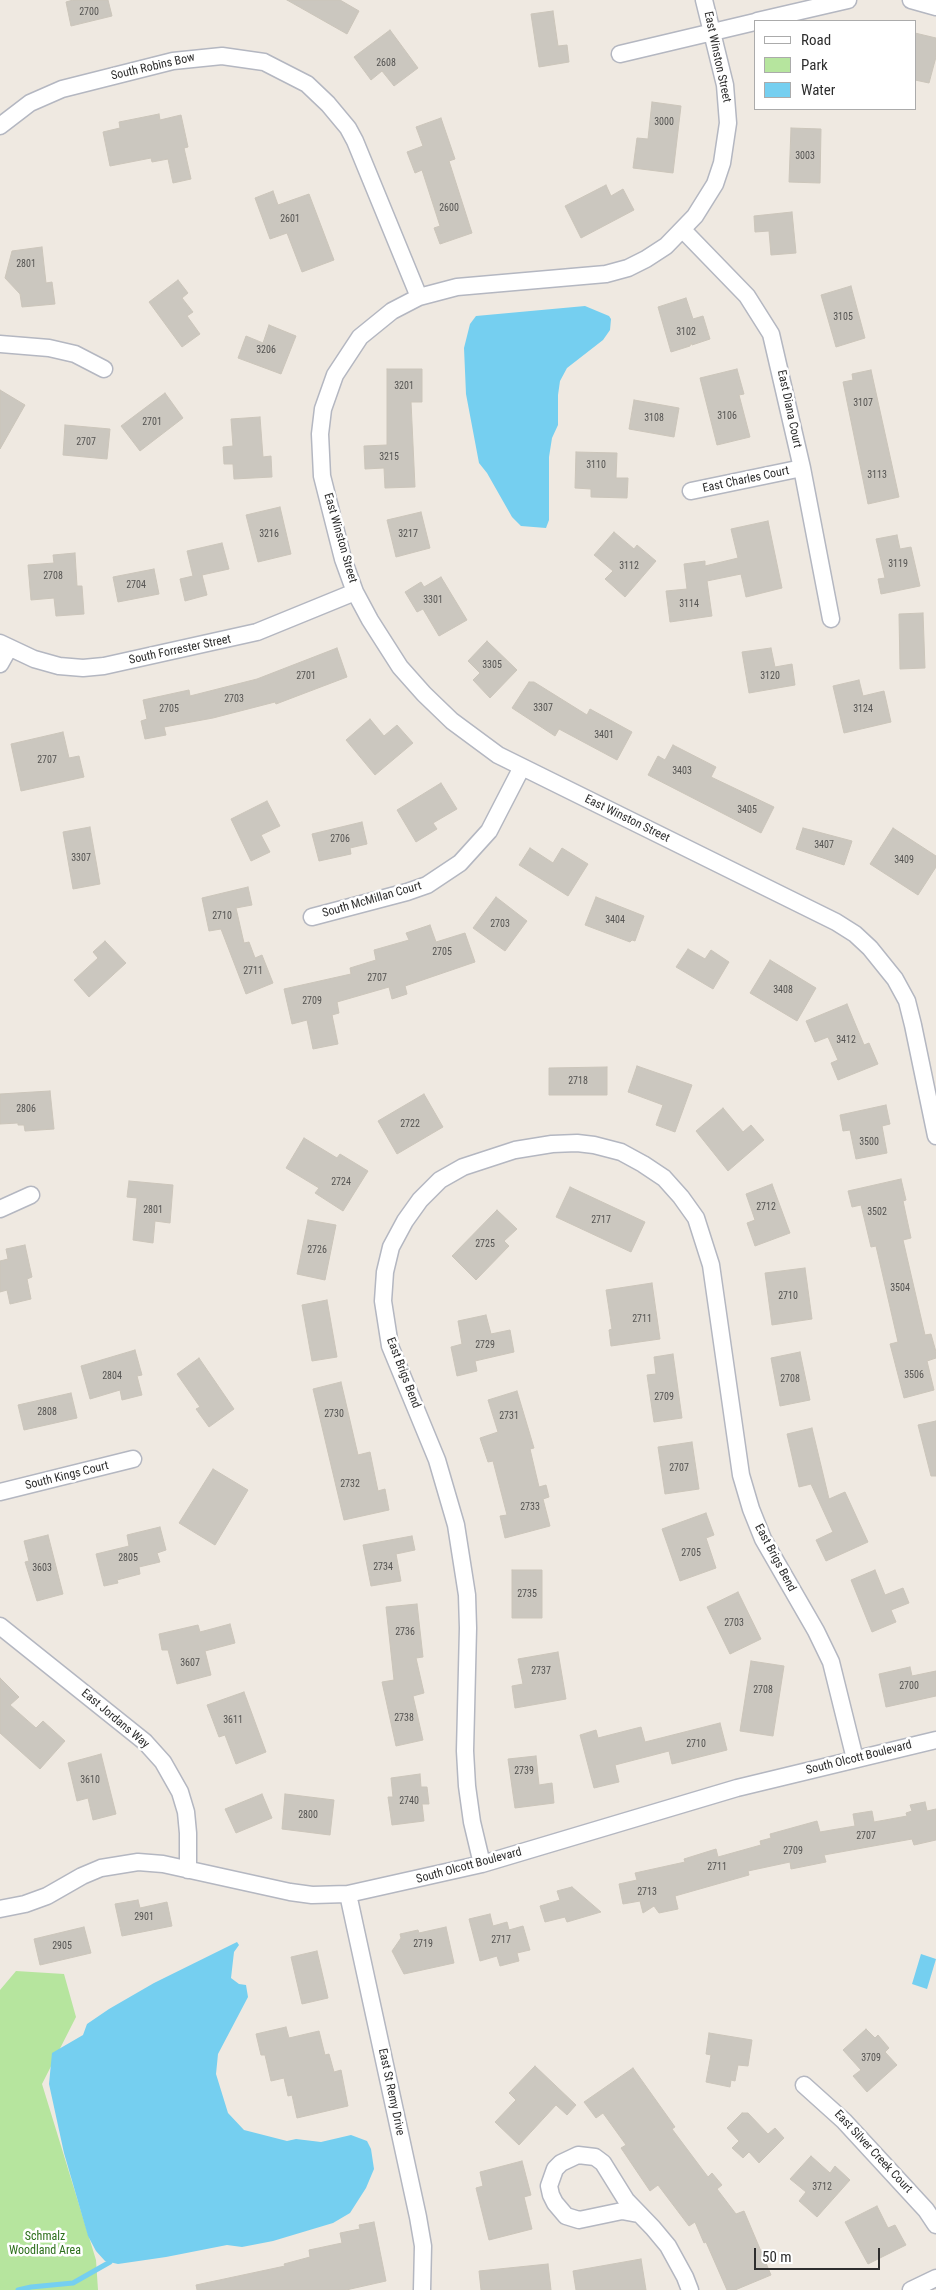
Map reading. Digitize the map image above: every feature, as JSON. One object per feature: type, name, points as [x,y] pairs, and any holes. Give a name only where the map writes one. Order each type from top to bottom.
[{"type":"street","name":"East Winston Street","points":[[704,0],[728,104],[726,143],[715,184],[706,200],[683,230],[646,259],[628,268],[606,274],[477,284],[438,291],[420,297],[392,311],[360,337],[336,374],[323,409],[320,434],[322,476],[344,559],[355,592],[379,636],[400,667],[424,694],[474,738],[522,767],[828,918],[855,934],[884,962],[907,1001],[934,1112],[936,1136]]},
{"type":"street","points":[[764,20],[848,0]]},
{"type":"street","points":[[911,0],[936,7]]},
{"type":"street","points":[[620,54],[754,22]]},
{"type":"street","name":"South Robins Bow","points":[[0,126],[30,103],[62,89],[173,61],[222,56],[264,62],[306,84],[328,104],[348,128],[420,297]]},
{"type":"street","name":"East Diana Court","points":[[683,230],[747,296],[764,321],[776,353],[802,468],[831,619]]},
{"type":"street","points":[[0,344],[49,348],[75,354],[104,369]]},
{"type":"street","name":"East Charles Court","points":[[691,491],[802,468]]},
{"type":"street","name":"South Forrester Street","points":[[4,645],[34,659],[59,666],[83,668],[118,663],[258,632],[355,592]]},
{"type":"street","points":[[0,664],[4,645]]},
{"type":"street","name":"South McMillan Court","points":[[312,917],[414,890],[426,885],[460,863],[489,831],[522,767]]},
{"type":"street","name":"East Brigs Bend","points":[[482,1864],[472,1822],[467,1786],[465,1752],[468,1628],[466,1595],[456,1525],[437,1460],[390,1346],[383,1301],[385,1272],[390,1247],[420,1200],[440,1180],[463,1167],[514,1150],[577,1143],[621,1152],[664,1178],[696,1218],[711,1265],[741,1475],[751,1509],[763,1539],[816,1631],[831,1662],[838,1684],[855,1759]]},
{"type":"street","points":[[0,1210],[31,1195]]},
{"type":"street","name":"South Kings Court","points":[[0,1492],[133,1459]]},
{"type":"street","name":"East Jordans Way","points":[[0,1626],[145,1742],[163,1762],[180,1792],[186,1812],[188,1870]]},
{"type":"street","name":"South Olcott Boulevard","points":[[0,1909],[25,1904],[47,1896],[82,1876],[119,1864],[138,1862],[163,1864],[290,1892],[312,1895],[348,1894],[482,1864],[737,1788],[936,1740]]},
{"type":"street","name":"East St Remy Drive","points":[[348,1894],[418,2217],[423,2246],[424,2274],[422,2290]]},
{"type":"street","name":"East Silver Creek Court","points":[[804,2085],[832,2109],[851,2129],[926,2210],[936,2225]]},
{"type":"street","points":[[638,2214],[622,2211],[579,2220],[566,2216],[554,2203],[551,2195],[550,2186],[555,2169],[561,2163],[578,2155],[595,2157],[603,2163],[626,2200],[668,2246],[690,2290]]},
{"type":"street","points":[[911,2290],[936,2278]]},
{"type":"green space","name":"Schmalz Woodland Area","points":[[16,1971],[64,1974],[76,2017],[42,2084],[96,2260],[98,2290],[0,2290],[0,1990]]},
{"type":"water","points":[[585,306],[609,316],[611,319],[610,330],[603,340],[567,368],[560,381],[558,425],[552,438],[549,457],[549,520],[546,528],[521,526],[512,517],[487,473],[479,463],[466,394],[464,348],[470,324],[476,316]]},
{"type":"water","points":[[237,1942],[239,1945],[234,1952],[231,1978],[239,1984],[246,1985],[248,1997],[218,2054],[216,2074],[228,2113],[244,2130],[287,2141],[296,2139],[321,2142],[351,2135],[367,2141],[371,2149],[374,2169],[366,2188],[350,2213],[333,2223],[273,2241],[242,2247],[227,2245],[118,2264],[105,2261],[96,2251],[88,2236],[64,2153],[49,2084],[52,2053],[83,2035],[87,2024],[109,2009],[154,1983]]},
{"type":"water","points":[[921,1954],[936,1959],[927,1989],[912,1984]]},
{"type":"building","points":[[73,0],[108,0],[112,16],[71,26],[66,2]]},
{"type":"building","points":[[287,0],[340,0],[359,11],[347,34]]},
{"type":"building","points":[[553,11],[558,46],[567,45],[569,62],[539,67],[531,14]]},
{"type":"building","points":[[390,30],[418,68],[394,86],[382,71],[371,80],[354,57]]},
{"type":"building","points":[[916,33],[936,38],[936,57],[929,83],[916,80]]},
{"type":"building","points":[[652,102],[681,106],[673,173],[633,168],[637,138],[648,139]]},
{"type":"building","points":[[159,114],[160,120],[181,115],[188,147],[184,148],[191,179],[173,183],[168,159],[152,162],[151,158],[110,166],[103,132],[120,128],[119,122]]},
{"type":"building","points":[[441,118],[455,159],[449,161],[472,233],[440,244],[434,228],[440,226],[422,170],[415,173],[407,152],[423,146],[416,127]]},
{"type":"building","points":[[791,128],[821,129],[820,183],[789,182]]},
{"type":"building","points":[[606,185],[611,196],[623,189],[634,210],[581,238],[565,206]]},
{"type":"building","points":[[273,191],[278,205],[309,194],[334,260],[302,272],[287,233],[270,239],[255,198]]},
{"type":"building","points":[[792,212],[796,253],[771,255],[769,231],[755,232],[754,216]]},
{"type":"building","points":[[42,247],[46,283],[52,282],[55,304],[22,307],[20,294],[5,278],[12,251]]},
{"type":"building","points":[[178,280],[188,293],[182,298],[193,312],[187,316],[200,334],[182,347],[149,302]]},
{"type":"building","points":[[851,286],[865,338],[836,347],[821,295]]},
{"type":"building","points":[[686,298],[693,319],[703,316],[710,339],[692,345],[691,342],[690,346],[671,352],[658,307]]},
{"type":"building","points":[[269,325],[296,336],[281,374],[238,358],[246,336],[263,343]]},
{"type":"building","points":[[387,369],[422,369],[422,402],[411,402],[415,487],[385,488],[384,468],[365,469],[364,446],[387,445]]},
{"type":"building","points":[[737,369],[744,394],[739,395],[750,437],[717,445],[700,378]]},
{"type":"building","points":[[871,370],[899,497],[868,504],[843,382],[853,380],[852,374]]},
{"type":"building","points":[[0,390],[25,405],[0,449]]},
{"type":"building","points":[[165,393],[183,418],[140,451],[121,426]]},
{"type":"building","points":[[634,400],[679,408],[674,437],[629,429]]},
{"type":"building","points":[[260,417],[263,457],[271,456],[272,477],[234,479],[233,464],[224,464],[223,447],[233,446],[231,419]]},
{"type":"building","points":[[65,425],[110,429],[107,459],[63,455]]},
{"type":"building","points":[[576,452],[617,453],[616,478],[628,478],[627,498],[591,497],[591,489],[575,488]]},
{"type":"building","points":[[280,507],[291,554],[258,562],[246,515]]},
{"type":"building","points":[[421,512],[430,548],[396,557],[387,520]]},
{"type":"building","points":[[768,521],[782,588],[746,597],[741,574],[707,581],[712,616],[670,622],[666,591],[687,589],[684,564],[705,561],[705,566],[738,558],[731,529]]},
{"type":"building","points":[[614,532],[634,549],[637,545],[656,561],[625,597],[605,579],[613,571],[594,555]]},
{"type":"building","points":[[897,535],[900,549],[911,547],[920,586],[881,594],[878,579],[885,578],[876,539]]},
{"type":"building","points":[[222,543],[229,569],[202,575],[207,595],[185,601],[180,579],[193,576],[187,551]]},
{"type":"building","points":[[75,553],[77,586],[82,586],[84,614],[56,616],[54,598],[31,600],[28,565],[54,563],[53,555]]},
{"type":"building","points":[[154,569],[159,594],[118,602],[113,577]]},
{"type":"building","points":[[441,577],[467,620],[439,636],[423,609],[417,612],[405,592],[421,582],[424,587]]},
{"type":"building","points":[[923,613],[925,668],[900,669],[899,614]]},
{"type":"building","points":[[487,641],[517,670],[490,698],[473,680],[480,673],[468,661]]},
{"type":"building","points":[[337,648],[347,677],[276,704],[275,702],[213,718],[164,727],[166,735],[145,739],[141,721],[147,719],[143,700],[189,690],[190,696],[257,679]]},
{"type":"building","points":[[771,648],[775,667],[792,664],[795,685],[749,693],[742,652]]},
{"type":"building","points":[[859,680],[863,696],[884,691],[891,722],[844,733],[833,686]]},
{"type":"building","points":[[529,682],[534,682],[587,715],[590,709],[632,732],[617,760],[559,729],[555,736],[512,708]]},
{"type":"building","points":[[370,719],[384,736],[397,725],[413,743],[375,775],[346,740]]},
{"type":"building","points":[[63,732],[69,758],[79,756],[84,777],[21,791],[11,744]]},
{"type":"building","points":[[673,745],[716,767],[711,777],[774,807],[761,833],[648,775],[658,756],[665,760]]},
{"type":"building","points":[[441,783],[457,809],[433,823],[437,829],[416,842],[397,810]]},
{"type":"building","points":[[267,801],[280,826],[261,835],[270,852],[251,861],[231,819]]},
{"type":"building","points":[[362,822],[367,844],[350,848],[351,854],[319,861],[312,834]]},
{"type":"building","points":[[90,827],[100,884],[73,889],[63,832]]},
{"type":"building","points":[[803,828],[852,841],[844,865],[796,849]]},
{"type":"building","points":[[893,828],[936,856],[936,867],[918,895],[870,864]]},
{"type":"building","points":[[530,848],[553,863],[562,848],[588,864],[568,896],[519,865]]},
{"type":"building","points":[[248,887],[252,905],[236,908],[244,943],[249,942],[255,958],[262,955],[273,983],[246,994],[221,929],[209,931],[202,898]]},
{"type":"building","points":[[496,897],[527,921],[505,951],[473,928]]},
{"type":"building","points":[[596,897],[644,916],[635,941],[632,940],[630,942],[585,925]]},
{"type":"building","points":[[430,925],[436,942],[465,933],[475,962],[405,986],[407,994],[392,999],[389,987],[337,1002],[339,1013],[332,1015],[338,1044],[313,1049],[307,1020],[292,1024],[284,989],[351,974],[350,968],[376,960],[374,950],[409,940],[406,933]]},
{"type":"building","points":[[105,941],[126,963],[89,997],[74,980],[98,958],[93,952]]},
{"type":"building","points":[[688,949],[705,959],[711,950],[729,962],[713,989],[676,967]]},
{"type":"building","points":[[770,960],[816,988],[797,1021],[750,993]]},
{"type":"building","points":[[847,1004],[864,1045],[869,1043],[878,1064],[838,1080],[831,1063],[838,1060],[828,1037],[815,1042],[806,1021]]},
{"type":"building","points":[[637,1066],[692,1085],[675,1132],[656,1125],[663,1105],[628,1092]]},
{"type":"building","points":[[607,1067],[607,1095],[549,1095],[549,1068]]},
{"type":"building","points":[[50,1091],[54,1129],[25,1131],[24,1125],[18,1125],[18,1123],[0,1124],[0,1094]]},
{"type":"building","points":[[424,1094],[443,1127],[397,1154],[378,1121]]},
{"type":"building","points":[[886,1105],[890,1124],[882,1126],[887,1153],[856,1159],[850,1130],[843,1131],[840,1115]]},
{"type":"building","points":[[723,1108],[743,1132],[751,1125],[764,1140],[728,1171],[696,1131]]},
{"type":"building","points":[[304,1138],[337,1158],[340,1154],[368,1171],[343,1211],[315,1193],[319,1188],[286,1168]]},
{"type":"building","points":[[901,1179],[906,1200],[903,1201],[911,1238],[903,1240],[925,1335],[931,1334],[936,1352],[936,1358],[927,1361],[934,1390],[904,1398],[890,1344],[898,1342],[876,1246],[871,1247],[861,1205],[852,1207],[848,1191]]},
{"type":"building","points":[[129,1181],[173,1185],[170,1223],[155,1221],[153,1243],[133,1240],[137,1198],[127,1197]]},
{"type":"building","points":[[772,1184],[790,1233],[755,1246],[747,1223],[755,1220],[746,1194]]},
{"type":"building","points":[[570,1187],[645,1222],[631,1252],[556,1217]]},
{"type":"building","points":[[497,1210],[517,1229],[504,1241],[509,1246],[476,1280],[452,1256]]},
{"type":"building","points":[[308,1220],[336,1225],[325,1280],[297,1274]]},
{"type":"building","points":[[25,1245],[32,1277],[27,1279],[31,1299],[10,1304],[7,1290],[0,1292],[0,1261],[8,1259],[6,1249]]},
{"type":"building","points":[[805,1268],[812,1319],[772,1325],[765,1273]]},
{"type":"building","points":[[652,1283],[660,1339],[611,1346],[609,1330],[612,1329],[606,1290]]},
{"type":"building","points":[[327,1300],[337,1357],[312,1361],[302,1305]]},
{"type":"building","points":[[486,1315],[491,1334],[510,1330],[514,1352],[475,1361],[477,1371],[457,1376],[451,1347],[462,1344],[458,1321]]},
{"type":"building","points":[[135,1350],[142,1375],[137,1376],[142,1395],[122,1400],[120,1390],[90,1399],[81,1366]]},
{"type":"building","points":[[800,1352],[810,1400],[780,1406],[771,1358]]},
{"type":"building","points":[[673,1354],[682,1418],[654,1422],[647,1375],[656,1374],[654,1357]]},
{"type":"building","points":[[199,1358],[234,1409],[209,1427],[196,1409],[200,1407],[177,1374]]},
{"type":"building","points":[[341,1382],[358,1455],[370,1452],[378,1491],[385,1489],[389,1510],[344,1520],[313,1389]]},
{"type":"building","points":[[517,1391],[534,1448],[530,1449],[539,1487],[546,1485],[549,1497],[543,1499],[550,1526],[505,1538],[500,1516],[507,1515],[493,1461],[488,1462],[480,1438],[498,1432],[488,1400]]},
{"type":"building","points":[[71,1393],[77,1418],[24,1430],[18,1405]]},
{"type":"building","points":[[936,1421],[936,1476],[931,1476],[918,1425]]},
{"type":"building","points":[[812,1428],[829,1499],[845,1492],[868,1542],[826,1561],[816,1540],[833,1532],[811,1484],[799,1487],[787,1434]]},
{"type":"building","points":[[692,1442],[699,1489],[665,1494],[658,1447]]},
{"type":"building","points":[[213,1469],[248,1490],[215,1545],[179,1523]]},
{"type":"building","points":[[706,1513],[714,1535],[706,1538],[716,1568],[680,1581],[662,1529]]},
{"type":"building","points":[[160,1527],[166,1550],[157,1553],[160,1562],[139,1567],[140,1574],[117,1580],[118,1583],[104,1586],[96,1554],[129,1546],[127,1535]]},
{"type":"building","points":[[48,1535],[63,1594],[37,1601],[25,1562],[29,1561],[24,1541]]},
{"type":"building","points":[[412,1536],[415,1550],[396,1554],[401,1581],[371,1586],[363,1545]]},
{"type":"building","points":[[512,1570],[542,1570],[542,1618],[512,1618]]},
{"type":"building","points":[[875,1570],[885,1595],[903,1588],[909,1603],[891,1610],[896,1622],[872,1632],[851,1580]]},
{"type":"building","points":[[738,1592],[761,1639],[730,1654],[707,1607]]},
{"type":"building","points":[[417,1604],[423,1657],[416,1658],[424,1693],[413,1696],[423,1740],[396,1746],[382,1682],[394,1680],[386,1607]]},
{"type":"building","points":[[230,1624],[235,1643],[205,1651],[211,1675],[177,1684],[168,1650],[162,1650],[159,1634],[198,1625],[200,1632]]},
{"type":"building","points":[[558,1652],[566,1699],[515,1708],[512,1686],[523,1684],[518,1659]]},
{"type":"building","points":[[751,1661],[784,1666],[773,1736],[740,1731]]},
{"type":"building","points":[[910,1667],[912,1676],[936,1671],[936,1696],[886,1707],[879,1674]]},
{"type":"building","points":[[0,1678],[19,1697],[10,1705],[36,1728],[43,1721],[65,1741],[40,1769],[0,1733]]},
{"type":"building","points":[[244,1692],[266,1752],[236,1764],[225,1735],[219,1737],[207,1705]]},
{"type":"building","points":[[720,1723],[727,1750],[672,1764],[669,1751],[615,1765],[619,1782],[594,1788],[580,1735],[596,1730],[598,1738],[641,1727],[645,1742]]},
{"type":"building","points":[[101,1754],[116,1814],[93,1820],[88,1798],[77,1801],[68,1763]]},
{"type":"building","points":[[536,1756],[539,1785],[552,1783],[554,1803],[515,1808],[508,1759]]},
{"type":"building","points":[[420,1774],[421,1787],[427,1787],[429,1804],[422,1804],[424,1821],[392,1825],[388,1797],[393,1797],[391,1778]]},
{"type":"building","points":[[262,1794],[272,1818],[236,1833],[225,1809]]},
{"type":"building","points":[[285,1794],[334,1800],[330,1835],[282,1829]]},
{"type":"building","points":[[925,1802],[927,1811],[936,1809],[936,1840],[914,1845],[912,1839],[824,1855],[826,1862],[791,1869],[790,1862],[748,1871],[749,1875],[675,1896],[678,1909],[659,1913],[654,1906],[643,1913],[640,1901],[623,1904],[619,1884],[637,1880],[635,1873],[685,1862],[684,1859],[716,1849],[718,1857],[761,1845],[760,1841],[771,1838],[770,1834],[817,1821],[820,1832],[855,1826],[853,1814],[872,1811],[874,1822],[907,1816],[906,1813],[912,1811],[910,1805]]},
{"type":"building","points":[[572,1887],[601,1912],[567,1922],[565,1917],[545,1922],[540,1906],[560,1900],[557,1891]]},
{"type":"building","points":[[138,1900],[140,1908],[167,1902],[172,1926],[122,1936],[115,1904]]},
{"type":"building","points":[[490,1914],[493,1926],[507,1922],[509,1930],[523,1926],[530,1950],[517,1953],[519,1961],[500,1966],[497,1956],[480,1961],[469,1919]]},
{"type":"building","points":[[84,1927],[91,1953],[40,1965],[34,1939]]},
{"type":"building","points":[[446,1927],[454,1963],[404,1974],[392,1951],[401,1938],[400,1934],[418,1930],[419,1933]]},
{"type":"building","points":[[317,1951],[328,1998],[302,2004],[291,1957]]},
{"type":"building","points":[[286,2027],[289,2038],[319,2031],[325,2055],[329,2054],[334,2072],[341,2070],[348,2106],[297,2118],[292,2095],[288,2096],[284,2078],[271,2081],[265,2055],[261,2055],[256,2034]]},
{"type":"building","points":[[866,2029],[875,2038],[878,2035],[889,2048],[885,2052],[897,2065],[867,2092],[853,2076],[861,2070],[843,2050]]},
{"type":"building","points":[[709,2033],[752,2040],[748,2066],[738,2065],[735,2081],[731,2080],[730,2087],[706,2082],[711,2055],[706,2054]]},
{"type":"building","points":[[535,2066],[576,2105],[567,2115],[556,2105],[519,2145],[495,2122],[516,2100],[509,2093]]},
{"type":"building","points":[[633,2068],[675,2127],[672,2129],[708,2177],[712,2173],[722,2185],[717,2189],[736,2214],[744,2211],[771,2275],[735,2290],[727,2290],[695,2222],[689,2226],[658,2185],[650,2191],[621,2148],[626,2145],[603,2113],[596,2118],[584,2102]]},
{"type":"building","points":[[742,2113],[748,2113],[768,2134],[775,2128],[784,2138],[759,2163],[749,2152],[743,2158],[732,2148],[739,2141],[727,2128]]},
{"type":"building","points":[[811,2156],[830,2173],[835,2166],[850,2180],[817,2217],[799,2201],[806,2192],[790,2179]]},
{"type":"building","points":[[522,2161],[531,2195],[524,2197],[532,2229],[489,2240],[476,2188],[483,2186],[480,2172]]},
{"type":"building","points":[[877,2206],[888,2228],[895,2225],[906,2245],[868,2264],[845,2222]]},
{"type":"building","points":[[374,2222],[386,2281],[346,2290],[197,2290],[196,2285],[285,2266],[284,2264],[310,2257],[309,2250],[342,2243],[340,2233],[360,2229],[359,2225]]},
{"type":"building","points":[[641,2259],[646,2290],[576,2290],[573,2271]]},
{"type":"building","points":[[548,2264],[551,2290],[481,2290],[479,2271]]},
{"type":"waterway","points":[[18,2290],[73,2283],[110,2262]]}]
